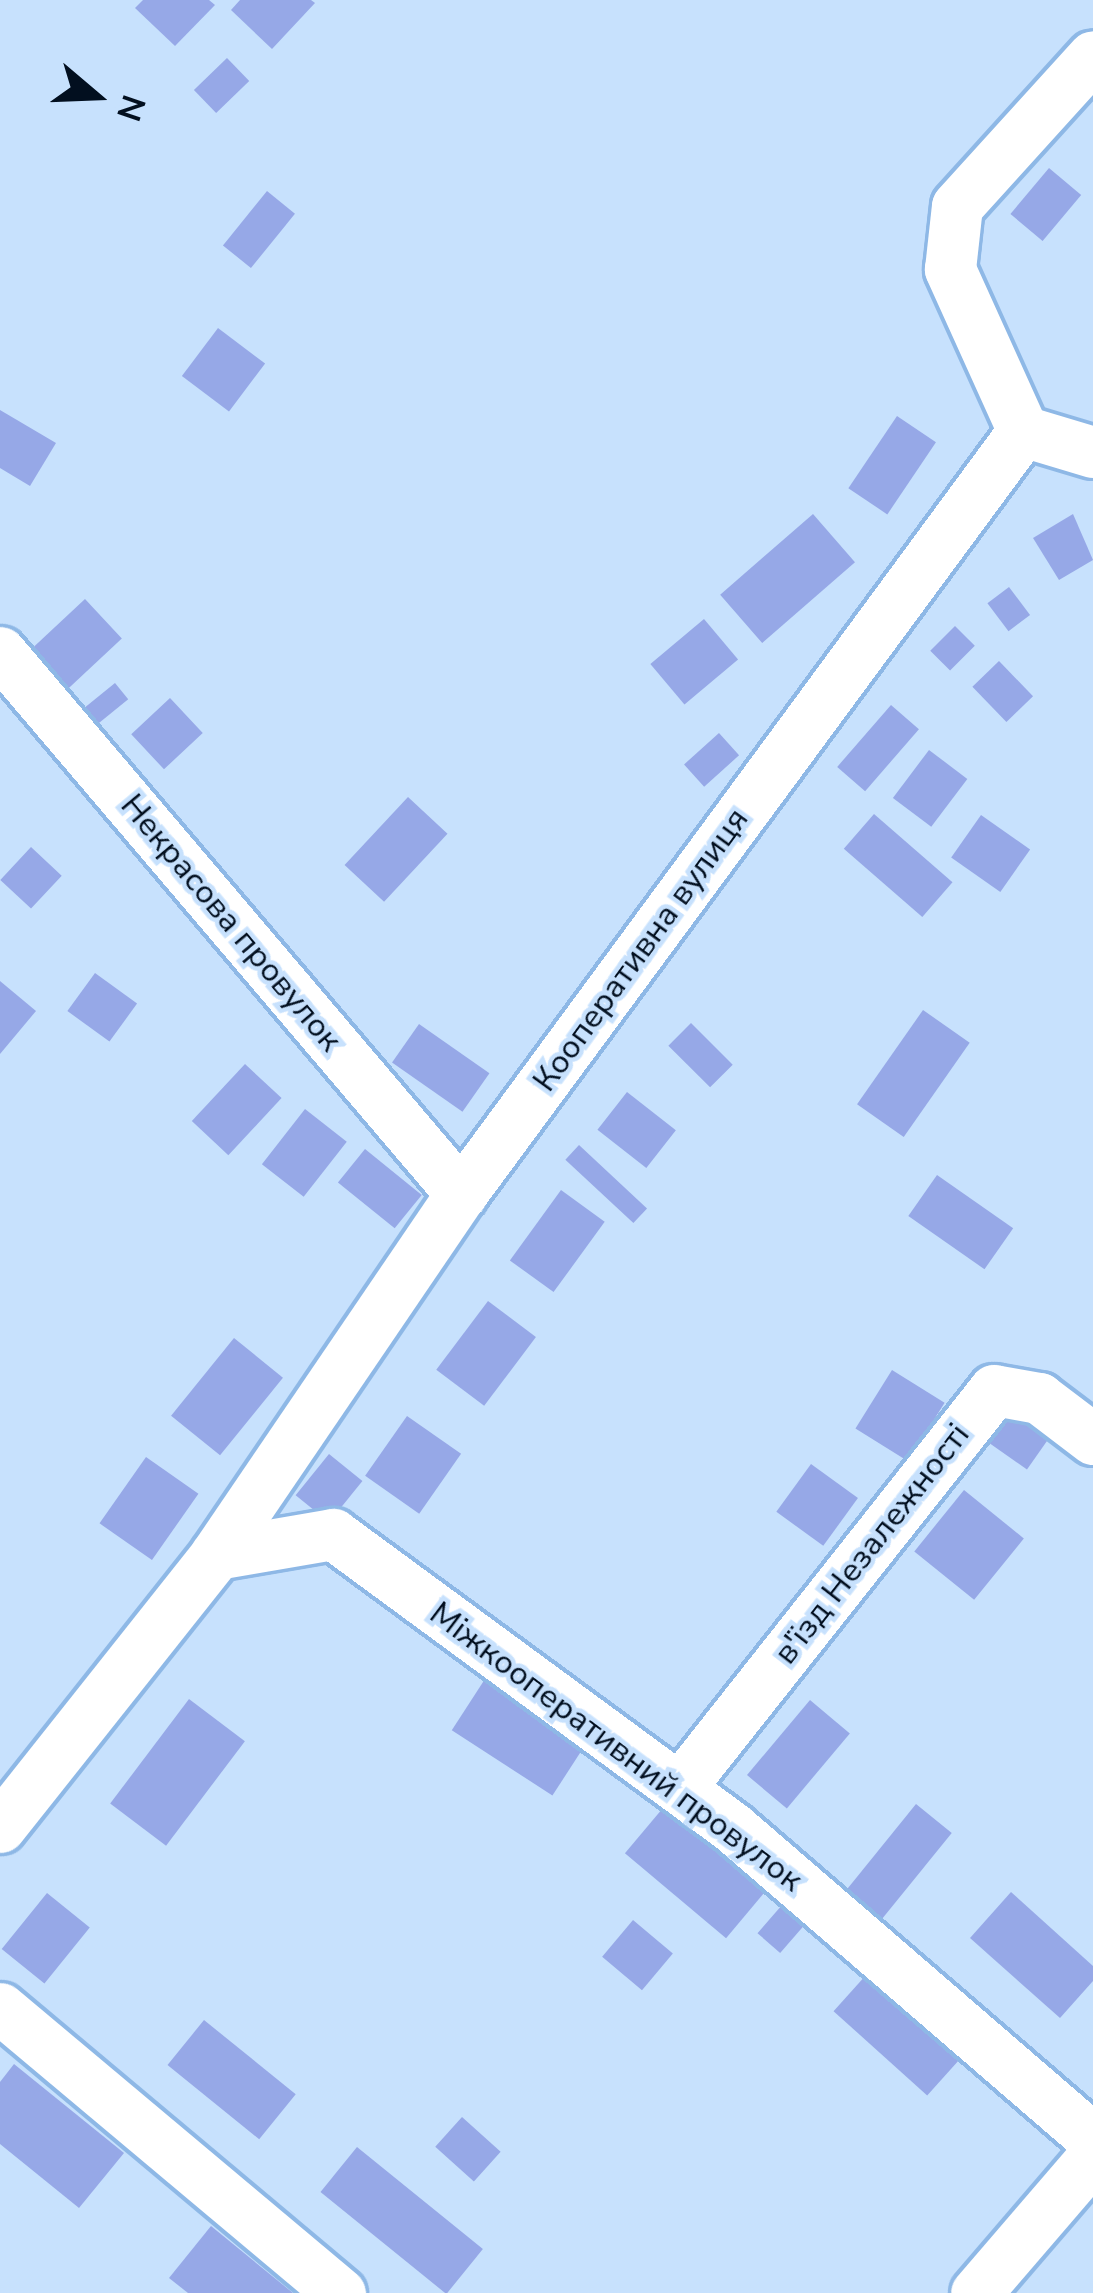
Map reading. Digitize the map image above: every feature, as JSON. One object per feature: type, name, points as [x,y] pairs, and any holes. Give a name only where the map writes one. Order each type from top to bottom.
[{"type":"street","points":[[1093,56],[957,206],[950,269],[1023,430],[1093,452]]},
{"type":"street","name":"Кооперативна вулиця","points":[[2,1819],[216,1554],[461,1194],[1023,430]]},
{"type":"street","name":"Некрасова провулок","points":[[0,652],[461,1194]]},
{"type":"street","name":"в'їзд Незалежності","points":[[680,1787],[994,1390],[1039,1398],[1093,1439]]},
{"type":"street","name":"Міжкооперативний провулок","points":[[216,1554],[333,1534],[680,1787],[1093,2139]]},
{"type":"street","points":[[0,2008],[340,2293]]},
{"type":"street","points":[[976,2293],[1093,2157]]},
{"type":"building","points":[[143,0],[209,0],[215,5],[175,46],[135,8]]},
{"type":"building","points":[[240,0],[315,3],[272,49],[231,10]]},
{"type":"building","points":[[227,58],[249,81],[216,113],[194,90]]},
{"type":"building","points":[[1049,168],[1081,195],[1043,241],[1010,214]]},
{"type":"building","points":[[267,191],[295,214],[251,268],[223,245]]},
{"type":"building","points":[[218,328],[265,364],[229,411],[182,376]]},
{"type":"building","points":[[0,410],[56,443],[30,486],[0,468]]},
{"type":"building","points":[[897,416],[936,442],[887,514],[848,488]]},
{"type":"building","points":[[813,514],[855,562],[762,643],[720,595]]},
{"type":"building","points":[[1073,514],[1093,560],[1059,580],[1033,538]]},
{"type":"building","points":[[1009,587],[1030,615],[1009,631],[987,603]]},
{"type":"building","points":[[85,599],[122,638],[67,690],[30,650]]},
{"type":"building","points":[[704,619],[738,660],[684,705],[650,664]]},
{"type":"building","points":[[955,626],[975,646],[950,671],[930,651]]},
{"type":"building","points":[[999,661],[1033,696],[1006,722],[972,687]]},
{"type":"building","points":[[115,683],[128,699],[92,728],[79,712]]},
{"type":"building","points":[[170,698],[203,733],[164,769],[131,734]]},
{"type":"building","points":[[891,705],[919,729],[865,791],[837,767]]},
{"type":"building","points":[[719,733],[739,755],[704,787],[684,764]]},
{"type":"building","points":[[929,750],[967,779],[931,827],[893,798]]},
{"type":"building","points":[[408,797],[447,834],[384,902],[345,865]]},
{"type":"building","points":[[874,814],[952,882],[922,917],[844,849]]},
{"type":"building","points":[[981,815],[1030,849],[1000,892],[951,858]]},
{"type":"building","points":[[31,847],[62,876],[31,909],[0,880]]},
{"type":"building","points":[[95,973],[137,1004],[109,1042],[67,1011]]},
{"type":"building","points":[[0,981],[36,1011],[0,1054]]},
{"type":"building","points":[[923,1010],[970,1043],[904,1137],[857,1104]]},
{"type":"building","points":[[691,1023],[733,1065],[710,1087],[668,1046]]},
{"type":"building","points":[[419,1024],[489,1073],[462,1112],[392,1063]]},
{"type":"building","points":[[245,1064],[282,1098],[228,1155],[192,1121]]},
{"type":"building","points":[[627,1092],[676,1130],[646,1168],[597,1130]]},
{"type":"building","points":[[305,1109],[347,1142],[304,1197],[262,1164]]},
{"type":"building","points":[[579,1145],[647,1208],[633,1223],[565,1160]]},
{"type":"building","points":[[365,1149],[422,1195],[395,1228],[338,1182]]},
{"type":"building","points":[[937,1175],[1013,1228],[985,1269],[908,1216]]},
{"type":"building","points":[[561,1190],[605,1222],[554,1292],[510,1260]]},
{"type":"building","points":[[488,1301],[536,1337],[484,1406],[436,1370]]},
{"type":"building","points":[[234,1338],[283,1378],[220,1455],[171,1416]]},
{"type":"building","points":[[892,1370],[945,1403],[908,1461],[855,1429]]},
{"type":"building","points":[[1012,1409],[1051,1436],[1027,1470],[988,1443]]},
{"type":"building","points":[[407,1416],[461,1454],[419,1514],[365,1476]]},
{"type":"building","points":[[329,1454],[362,1481],[329,1522],[296,1495]]},
{"type":"building","points":[[146,1457],[198,1494],[152,1560],[100,1523]]},
{"type":"building","points":[[811,1464],[858,1498],[823,1546],[776,1512]]},
{"type":"building","points":[[964,1490],[1024,1538],[974,1600],[914,1551]]},
{"type":"building","points":[[485,1679],[586,1744],[552,1796],[452,1730]]},
{"type":"building","points":[[189,1699],[245,1741],[166,1846],[110,1804]]},
{"type":"building","points":[[810,1700],[850,1733],[787,1808],[747,1775]]},
{"type":"building","points":[[668,1802],[769,1887],[726,1938],[625,1853]]},
{"type":"building","points":[[916,1804],[952,1833],[878,1924],[842,1895]]},
{"type":"building","points":[[1011,1892],[1093,1966],[1093,1981],[1060,2018],[970,1938]]},
{"type":"building","points":[[47,1893],[90,1928],[44,1984],[2,1949]]},
{"type":"building","points":[[789,1897],[812,1917],[780,1953],[758,1933]]},
{"type":"building","points":[[633,1920],[673,1953],[642,1990],[602,1957]]},
{"type":"building","points":[[867,1974],[961,2058],[927,2095],[834,2011]]},
{"type":"building","points":[[204,2020],[296,2094],[259,2139],[167,2065]]},
{"type":"building","points":[[14,2064],[124,2153],[79,2208],[0,2144],[0,2082]]},
{"type":"building","points":[[462,2117],[501,2152],[474,2182],[435,2147]]},
{"type":"building","points":[[357,2147],[483,2249],[445,2293],[320,2192]]},
{"type":"building","points":[[211,2226],[293,2293],[188,2293],[169,2278]]}]
